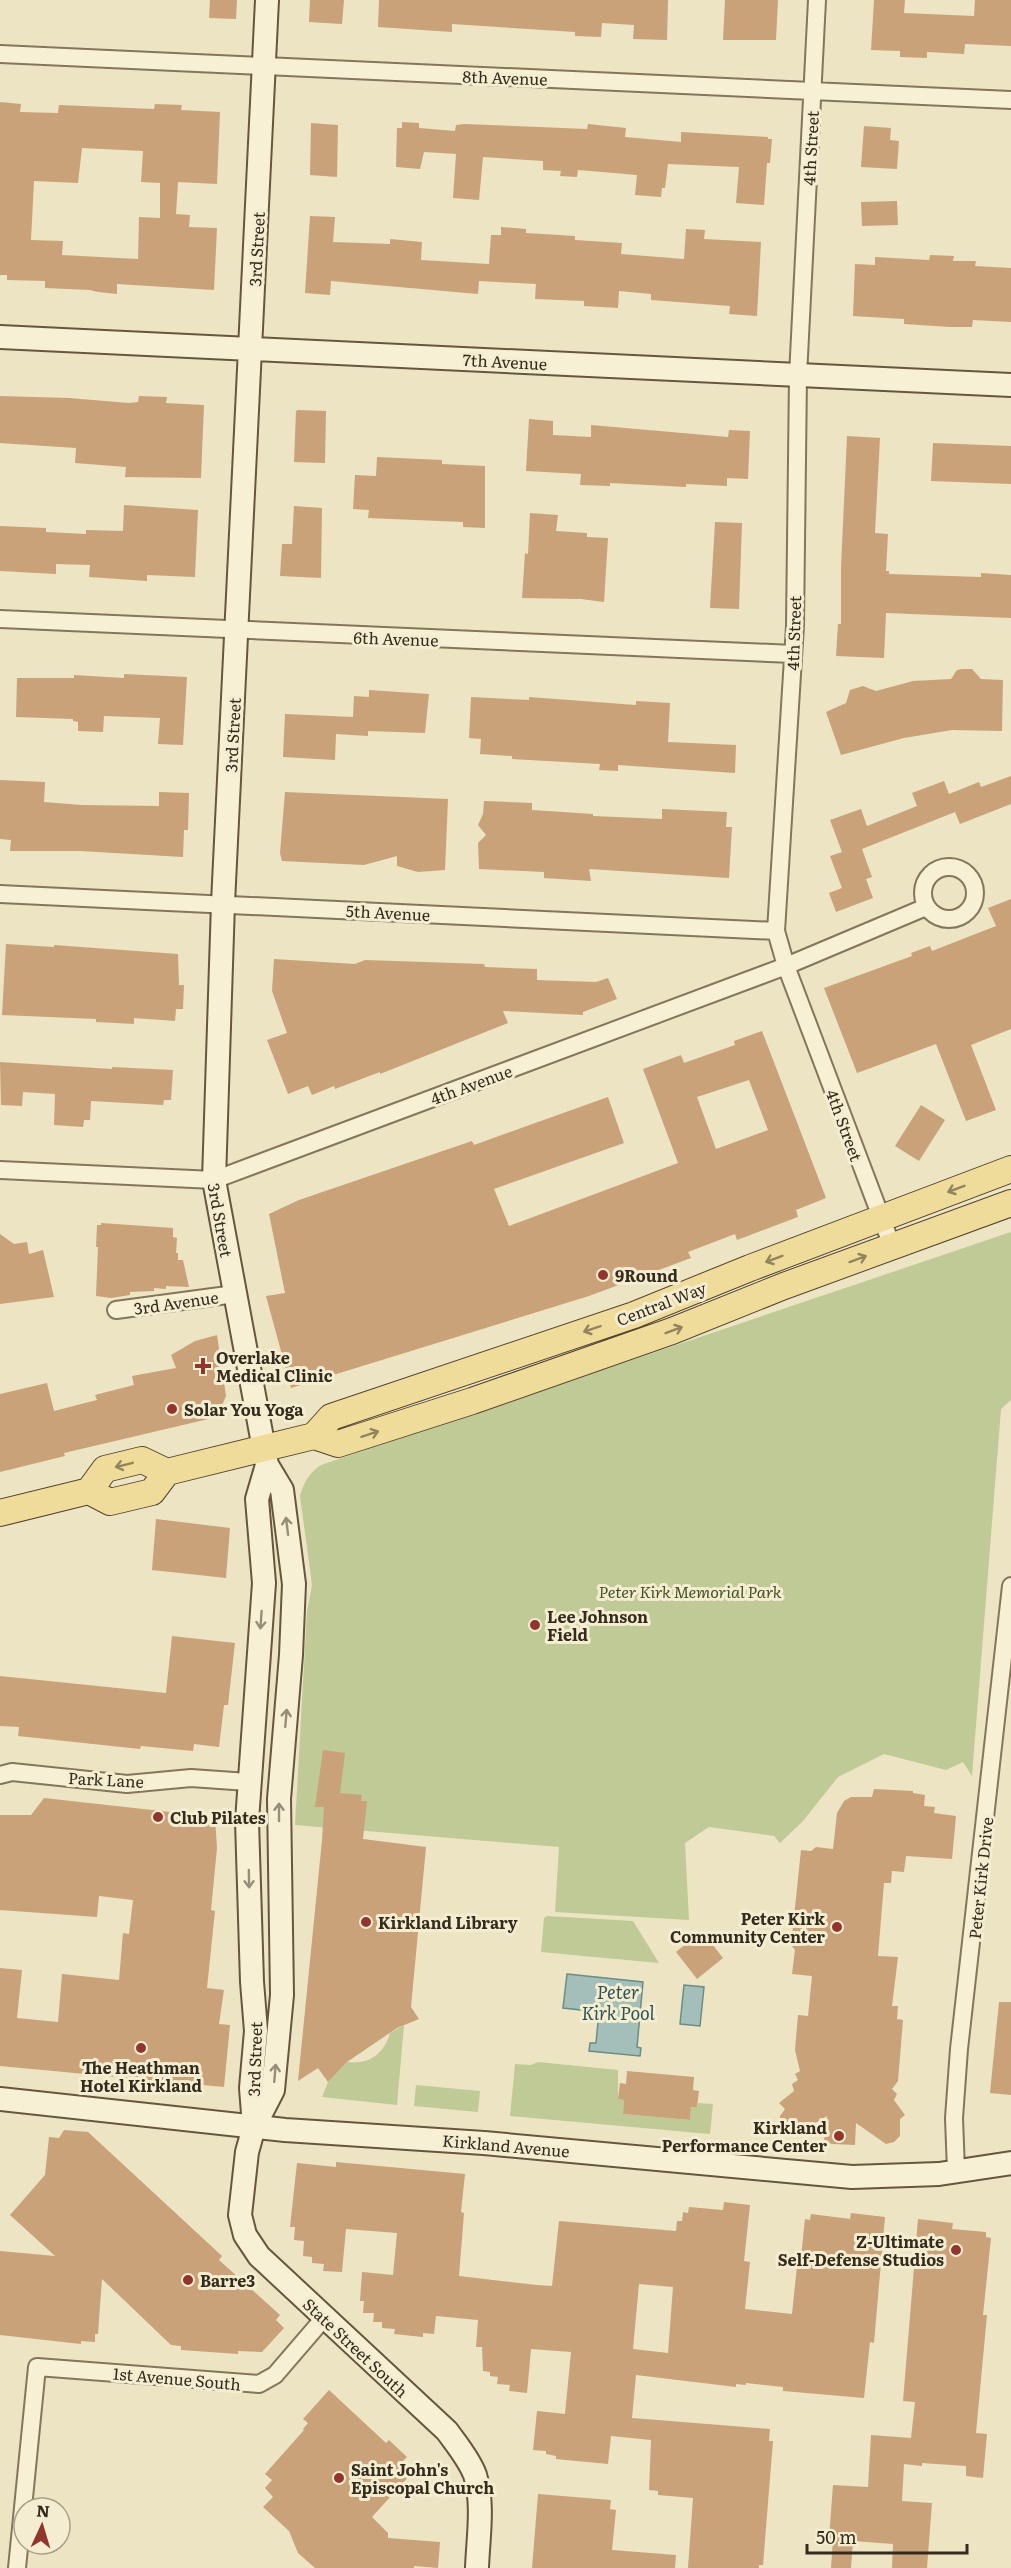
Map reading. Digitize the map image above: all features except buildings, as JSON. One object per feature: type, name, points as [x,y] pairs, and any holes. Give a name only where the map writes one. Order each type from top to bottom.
[{"type":"main road","name":"Central Way","points":[[0,1513],[89,1491],[110,1502],[121,1500],[152,1492],[166,1472],[266,1456],[314,1436],[330,1418],[634,1315],[1011,1169]]},
{"type":"main road","name":"Central Way","points":[[314,1436],[338,1444],[472,1401],[672,1331],[892,1246],[1011,1203]]},
{"type":"street","name":"3rd Street","points":[[254,2127],[273,2090],[282,1995],[279,1799],[291,1655],[294,1584],[282,1490],[266,1456],[213,1180],[267,0]]},
{"type":"street","name":"4th Street","points":[[817,0],[798,376],[793,654],[776,931],[786,966],[892,1246]]},
{"type":"street","name":"8th Avenue","points":[[0,54],[1011,100]]},
{"type":"street","name":"7th Avenue","points":[[0,337],[1011,385]]},
{"type":"street","name":"6th Avenue","points":[[0,619],[793,654]]},
{"type":"street","points":[[944,867],[971,871],[975,899],[965,914],[949,920],[932,914],[926,907],[922,891],[929,875],[944,867]]},
{"type":"street","name":"5th Avenue","points":[[0,894],[776,931]]},
{"type":"street","name":"4th Avenue","points":[[0,1170],[213,1180],[786,966],[926,907]]},
{"type":"street","name":"3rd Avenue","points":[[116,1310],[235,1294]]},
{"type":"street","name":"3rd Street","points":[[254,2127],[251,2088],[256,2031],[251,1948],[249,1782],[264,1583],[257,1499],[266,1456]]},
{"type":"street","name":"Peter Kirk Drive","points":[[956,2171],[954,2118],[959,2049],[1011,1586]]},
{"type":"street","name":"Park Lane","points":[[0,1775],[12,1772],[127,1784],[191,1778],[249,1782]]},
{"type":"street","name":"Kirkland Avenue","points":[[0,2099],[254,2127],[484,2142],[852,2177],[939,2174],[1011,2163]]},
{"type":"street","name":"State Street South","points":[[254,2127],[247,2152],[240,2215],[245,2235],[259,2256],[447,2432],[467,2459],[474,2475],[479,2498],[477,2568]]},
{"type":"street","name":"1st Avenue South","points":[[17,2568],[37,2367],[259,2384],[275,2375],[324,2318]]},
{"type":"green space","name":"Peter Kirk Memorial Park","points":[[1011,1232],[1011,1400],[1001,1409],[972,1776],[963,1762],[946,1770],[884,1754],[838,1777],[803,1821],[780,1843],[774,1836],[709,1827],[685,1843],[689,1920],[555,1912],[559,1847],[295,1825],[307,1612],[312,1585],[300,1496],[303,1486],[313,1471],[321,1465]]},
{"type":"green space","points":[[547,1916],[633,1921],[659,1963],[541,1952],[544,1918]]},
{"type":"green space","points":[[404,2025],[397,2105],[322,2097],[328,2082],[347,2062],[362,2062],[374,2057],[384,2047],[390,2033]]},
{"type":"green space","points":[[538,2062],[618,2070],[618,2099],[624,2100],[623,2114],[690,2120],[691,2107],[697,2107],[698,2103],[713,2104],[710,2134],[510,2116],[515,2064],[531,2065]]},
{"type":"green space","points":[[416,2085],[480,2091],[478,2112],[414,2106]]},
{"type":"water","name":"Peter Kirk Pool","points":[[567,1974],[643,1982],[637,2047],[641,2048],[640,2056],[589,2051],[590,2043],[596,2043],[599,2012],[563,2008]]},
{"type":"water","points":[[684,1985],[704,1987],[700,2026],[680,2024]]},
{"type":"place","name":"9Round","points":[[603,1275]]},
{"type":"place","name":"Overlake Medical Clinic","points":[[203,1366]]},
{"type":"place","name":"Solar You Yoga","points":[[172,1409]]},
{"type":"place","name":"Lee Johnson Field","points":[[535,1625]]},
{"type":"place","name":"Club Pilates","points":[[158,1817]]},
{"type":"place","name":"Kirkland Library","points":[[366,1922]]},
{"type":"place","name":"Peter Kirk Community Center","points":[[837,1927]]},
{"type":"place","name":"The Heathman Hotel Kirkland","points":[[141,2048]]},
{"type":"place","name":"Kirkland Performance Center","points":[[839,2136]]},
{"type":"place","name":"Z-Ultimate Self-Defense Studios","points":[[956,2250]]},
{"type":"place","name":"Barre3","points":[[188,2280]]},
{"type":"place","name":"Saint John's Episcopal Church","points":[[339,2478]]}]
